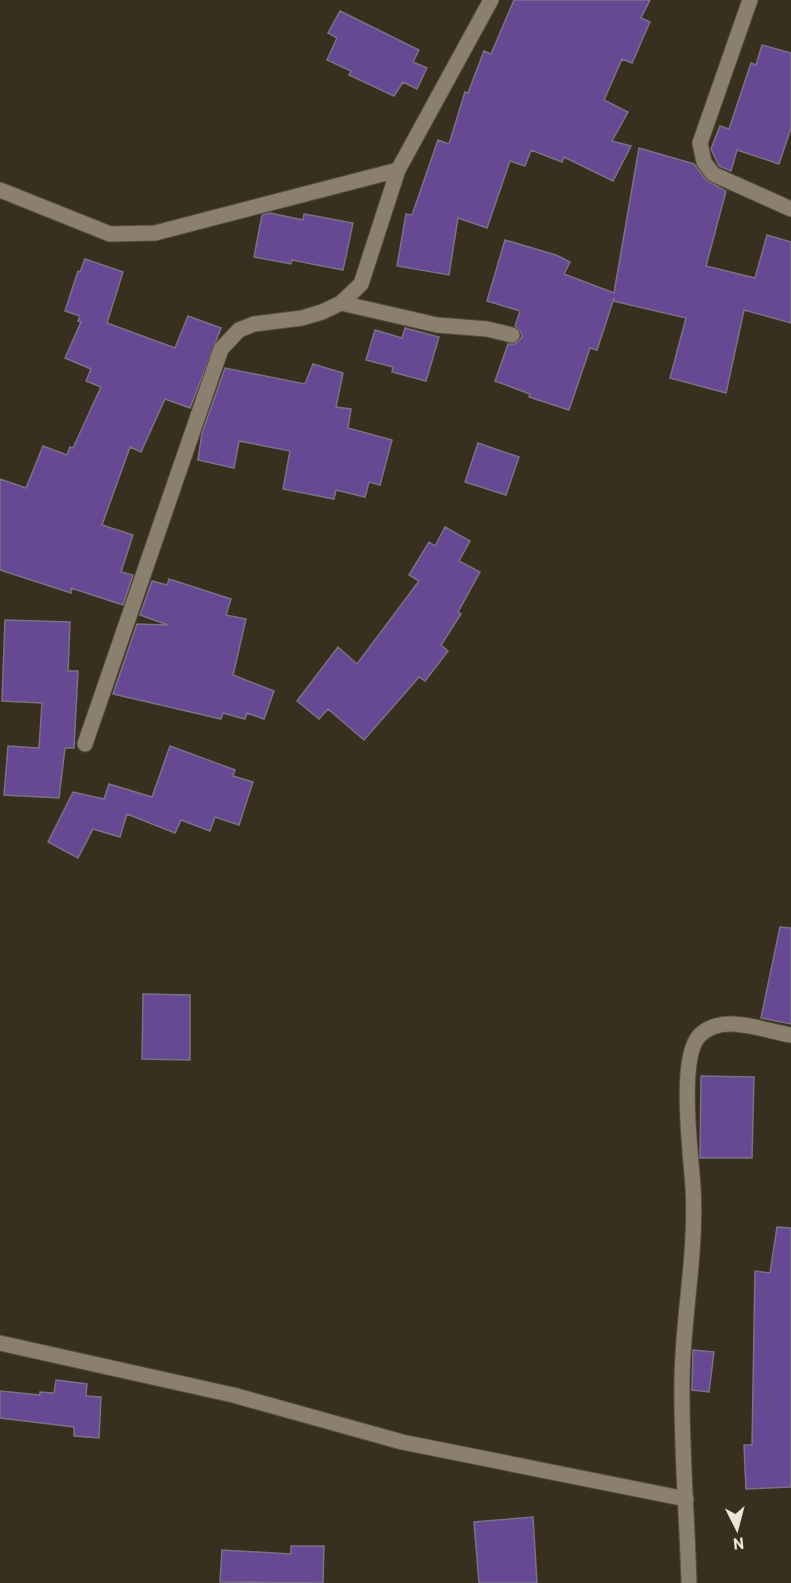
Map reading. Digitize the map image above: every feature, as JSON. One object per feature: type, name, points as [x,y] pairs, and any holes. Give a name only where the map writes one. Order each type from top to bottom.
[{"type":"street","points":[[85,744],[221,349],[239,330],[302,318],[341,303],[361,284],[398,171],[491,0]]},
{"type":"street","points":[[750,0],[700,143],[704,162],[713,174],[791,209]]},
{"type":"street","points":[[0,190],[110,234],[132,235],[154,233],[293,195],[398,171]]},
{"type":"street","points":[[341,303],[437,325],[487,329],[512,335]]},
{"type":"street","points":[[689,1583],[682,1378],[694,1206],[687,1093],[689,1053],[700,1035],[717,1026],[738,1024],[791,1035]]},
{"type":"street","points":[[0,1343],[233,1395],[402,1442],[686,1499]]},
{"type":"building","points":[[514,0],[650,0],[641,18],[650,22],[632,63],[622,59],[604,100],[628,112],[612,141],[631,146],[613,181],[564,157],[562,162],[531,150],[525,166],[510,161],[487,228],[458,218],[449,275],[397,266],[406,214],[412,215],[438,140],[449,144],[465,92],[468,93],[484,51],[491,54]]},
{"type":"building","points":[[340,11],[419,50],[413,62],[427,68],[417,89],[403,82],[394,96],[349,75],[351,71],[327,60],[337,38],[328,33]]},
{"type":"building","points":[[762,45],[791,53],[791,128],[779,164],[737,150],[731,171],[719,166],[711,149],[720,126],[729,129],[751,63],[756,65]]},
{"type":"building","points":[[639,148],[694,164],[706,180],[726,191],[706,266],[755,278],[767,235],[791,242],[791,323],[744,310],[726,393],[670,378],[686,318],[613,301],[597,350],[590,348],[569,410],[529,397],[530,394],[495,381],[508,344],[515,344],[522,337],[521,332],[515,326],[520,311],[487,301],[505,240],[556,255],[570,262],[564,274],[614,293]]},
{"type":"building","points":[[270,213],[303,220],[304,214],[353,223],[343,270],[292,260],[291,264],[254,257],[262,215]]},
{"type":"building","points":[[85,259],[123,272],[107,323],[175,348],[188,316],[221,328],[190,408],[165,399],[141,452],[130,447],[102,525],[133,535],[121,572],[133,575],[123,605],[71,588],[71,593],[0,570],[0,479],[26,488],[43,446],[67,455],[70,447],[73,448],[101,387],[86,381],[91,369],[65,358],[81,322],[78,321],[80,316],[65,311],[78,271],[80,272]]},
{"type":"building","points":[[405,328],[439,337],[426,381],[392,372],[393,367],[366,360],[375,330],[402,338]]},
{"type":"building","points":[[313,364],[343,373],[336,407],[351,409],[348,428],[392,440],[380,485],[369,482],[365,497],[336,490],[334,499],[283,489],[290,451],[239,441],[234,468],[198,460],[202,433],[225,368],[305,384]]},
{"type":"building","points":[[478,443],[519,457],[506,495],[465,482]]},
{"type":"building","points":[[445,527],[470,541],[459,561],[480,572],[458,612],[461,614],[441,645],[448,651],[425,681],[419,677],[364,740],[328,709],[319,719],[297,701],[338,647],[357,664],[419,581],[409,575],[429,542],[435,546]]},
{"type":"building","points":[[169,579],[231,599],[226,615],[246,619],[233,675],[274,691],[264,719],[247,713],[245,719],[223,713],[221,719],[113,694],[137,624],[168,625],[140,615],[152,581],[167,585]]},
{"type":"building","points":[[5,620],[70,622],[68,671],[78,671],[74,748],[65,748],[59,798],[4,795],[8,746],[39,748],[42,703],[2,701]]},
{"type":"building","points":[[170,746],[235,770],[233,776],[253,782],[239,825],[215,817],[210,831],[181,820],[175,833],[127,814],[120,837],[93,829],[78,858],[48,842],[73,792],[104,799],[109,784],[152,797]]},
{"type":"building","points":[[780,927],[791,928],[791,1024],[761,1018]]},
{"type":"building","points":[[143,994],[190,995],[190,1060],[142,1059]]},
{"type":"building","points":[[701,1076],[754,1077],[752,1158],[700,1158]]},
{"type":"building","points":[[777,1227],[791,1228],[791,1487],[746,1489],[744,1445],[752,1445],[755,1271],[770,1273]]},
{"type":"building","points":[[693,1350],[714,1352],[709,1392],[692,1390]]},
{"type":"building","points":[[56,1380],[87,1384],[86,1396],[101,1397],[99,1438],[74,1436],[74,1427],[0,1418],[0,1391],[40,1395],[40,1392],[54,1393]]},
{"type":"building","points":[[533,1517],[537,1583],[479,1583],[474,1522]]},
{"type":"building","points":[[291,1546],[324,1546],[323,1583],[220,1582],[222,1550],[291,1554]]}]
